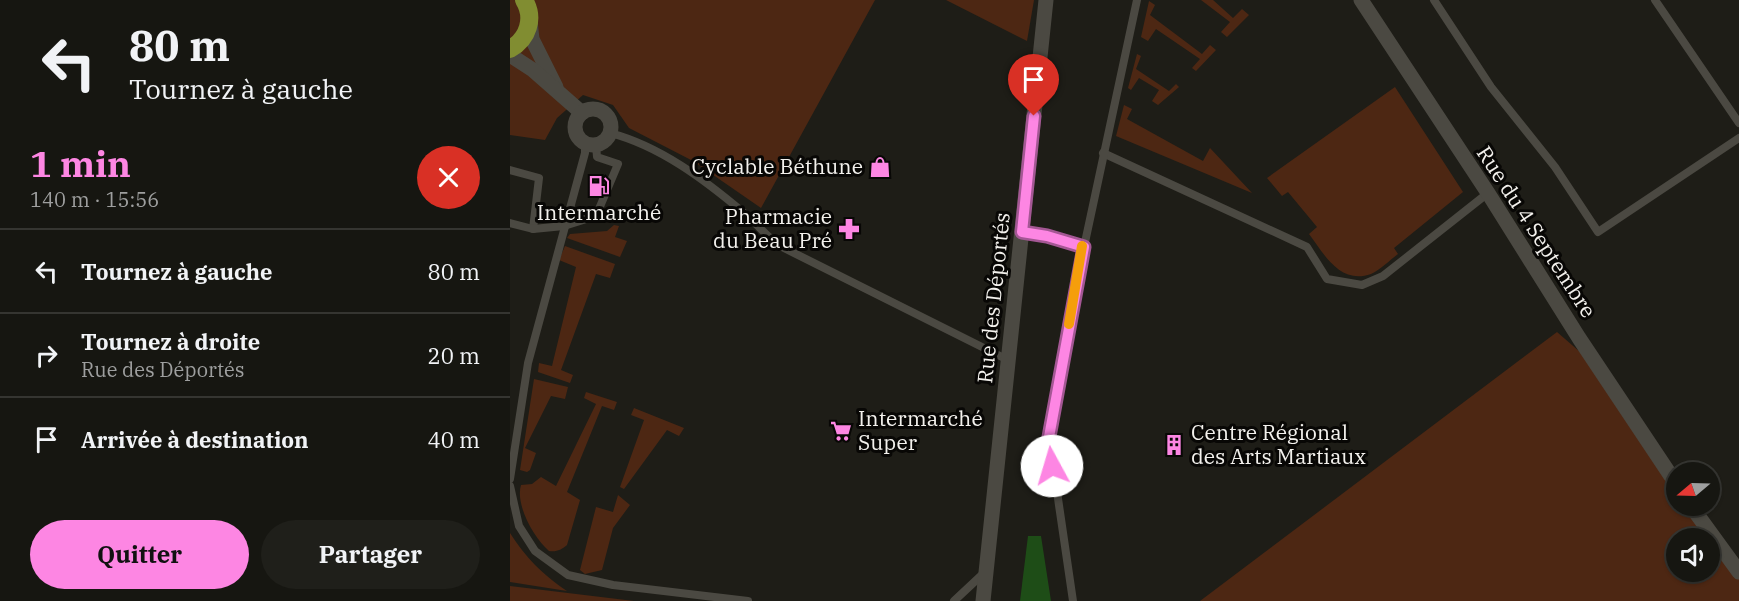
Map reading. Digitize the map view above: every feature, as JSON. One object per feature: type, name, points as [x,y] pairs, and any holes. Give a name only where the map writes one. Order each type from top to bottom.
[{"type":"main road","points":[[510,49],[523,39],[530,9]]},
{"type":"street","name":"Rue des Déportés","points":[[983,601],[1046,0]]},
{"type":"street","name":"Rue du 4 Septembre","points":[[1361,0],[1488,193],[1579,339],[1666,469]]},
{"type":"street","points":[[530,9],[532,39],[558,90]]},
{"type":"street","points":[[510,56],[529,67],[582,112]]},
{"type":"street","points":[[588,110],[601,111],[610,120],[610,133],[602,142],[590,144],[580,139],[575,129],[578,117],[582,112],[588,110]]},
{"type":"street","points":[[1698,516],[1739,572]]},
{"type":"lane","points":[[1073,601],[1049,437],[1084,247],[1137,0]]},
{"type":"lane","points":[[1434,0],[1491,87],[1555,167],[1598,232],[1739,138]]},
{"type":"lane","points":[[1655,0],[1739,123]]},
{"type":"lane","points":[[610,133],[650,147],[712,186],[747,216],[769,239],[782,247],[1008,360]]},
{"type":"lane","points":[[510,479],[528,363],[564,226],[585,153],[590,144]]},
{"type":"lane","points":[[510,223],[533,229],[564,226],[596,216],[618,164],[597,157],[590,144]]},
{"type":"lane","points":[[1103,153],[1307,247],[1327,279],[1362,285],[1383,276],[1488,193]]},
{"type":"lane","points":[[510,170],[539,178],[533,229]]},
{"type":"lane","points":[[1022,232],[1047,236],[1084,247]]},
{"type":"lane","points":[[510,486],[519,526],[535,551],[568,575],[613,585],[747,601]]},
{"type":"lane","points":[[954,601],[986,571]]},
{"type":"shaded area","points":[[510,0],[875,0],[761,208],[693,161],[629,128],[613,105],[583,95],[557,118],[545,140],[510,135]]},
{"type":"shaded area","points":[[946,0],[1034,0],[1027,41]]},
{"type":"shaded area","points":[[1201,0],[1213,0],[1233,18],[1242,9],[1249,15],[1227,37],[1221,32],[1230,22]]},
{"type":"shaded area","points":[[1149,1],[1155,5],[1150,15],[1202,54],[1210,45],[1216,50],[1196,71],[1192,68],[1200,59],[1156,29],[1148,41],[1141,37]]},
{"type":"shaded area","points":[[1137,54],[1141,56],[1136,69],[1169,91],[1176,84],[1179,87],[1158,105],[1152,101],[1159,90],[1139,78],[1131,90],[1128,88]]},
{"type":"shaded area","points":[[1395,87],[1463,192],[1394,248],[1398,254],[1381,267],[1371,274],[1350,275],[1334,266],[1309,234],[1317,227],[1288,192],[1282,196],[1267,178]]},
{"type":"shaded area","points":[[1124,105],[1132,109],[1127,119],[1203,161],[1210,148],[1252,193],[1116,136]]},
{"type":"shaded area","points":[[614,225],[619,226],[615,237],[627,241],[620,257],[567,238],[570,234],[607,231]]},
{"type":"shaded area","points":[[565,246],[615,264],[610,278],[596,274],[561,370],[573,375],[570,383],[538,372],[539,363],[552,366],[576,267],[559,260]]},
{"type":"shaded area","points":[[1557,332],[1587,358],[1666,469],[1666,516],[1698,516],[1707,528],[1666,528],[1666,582],[1720,582],[1720,546],[1739,572],[1739,601],[1200,601]]},
{"type":"shaded area","points":[[534,379],[568,387],[565,399],[551,396],[525,448],[536,453],[530,470],[527,472],[520,470]]},
{"type":"shaded area","points":[[586,392],[617,402],[614,410],[602,406],[567,492],[580,500],[567,545],[559,550],[549,551],[537,538],[527,521],[521,502],[521,485],[532,484],[541,477],[556,486],[596,404],[584,398]]},
{"type":"shaded area","points":[[634,408],[684,428],[679,436],[667,430],[624,489],[620,487],[644,420],[631,415]]},
{"type":"shaded area","points":[[618,495],[630,505],[613,528],[602,570],[585,574],[580,570],[596,507],[613,512]]},
{"type":"shaded area","points":[[510,533],[535,565],[567,591],[510,582]]},
{"type":"shaded area","points":[[1028,536],[1041,536],[1051,601],[1020,601]]},
{"type":"shaded area","points":[[510,586],[634,601],[510,601]]},
{"type":"slow traffic","points":[[1069,324],[1084,247],[1082,246]]},
{"type":"place","name":"Cyclable Béthune","points":[[880,167]]},
{"type":"place","name":"Intermarché","points":[[599,186]]},
{"type":"place","name":"Pharmacie du Beau Pré","points":[[849,229]]},
{"type":"place","name":"Intermarché Super","points":[[841,431]]},
{"type":"place","name":"Centre Régional des Arts Martiaux","points":[[1174,445]]},
{"type":"route","points":[[1034,116],[1022,232],[1040,234],[1084,247],[1049,437],[1052,466]]}]
